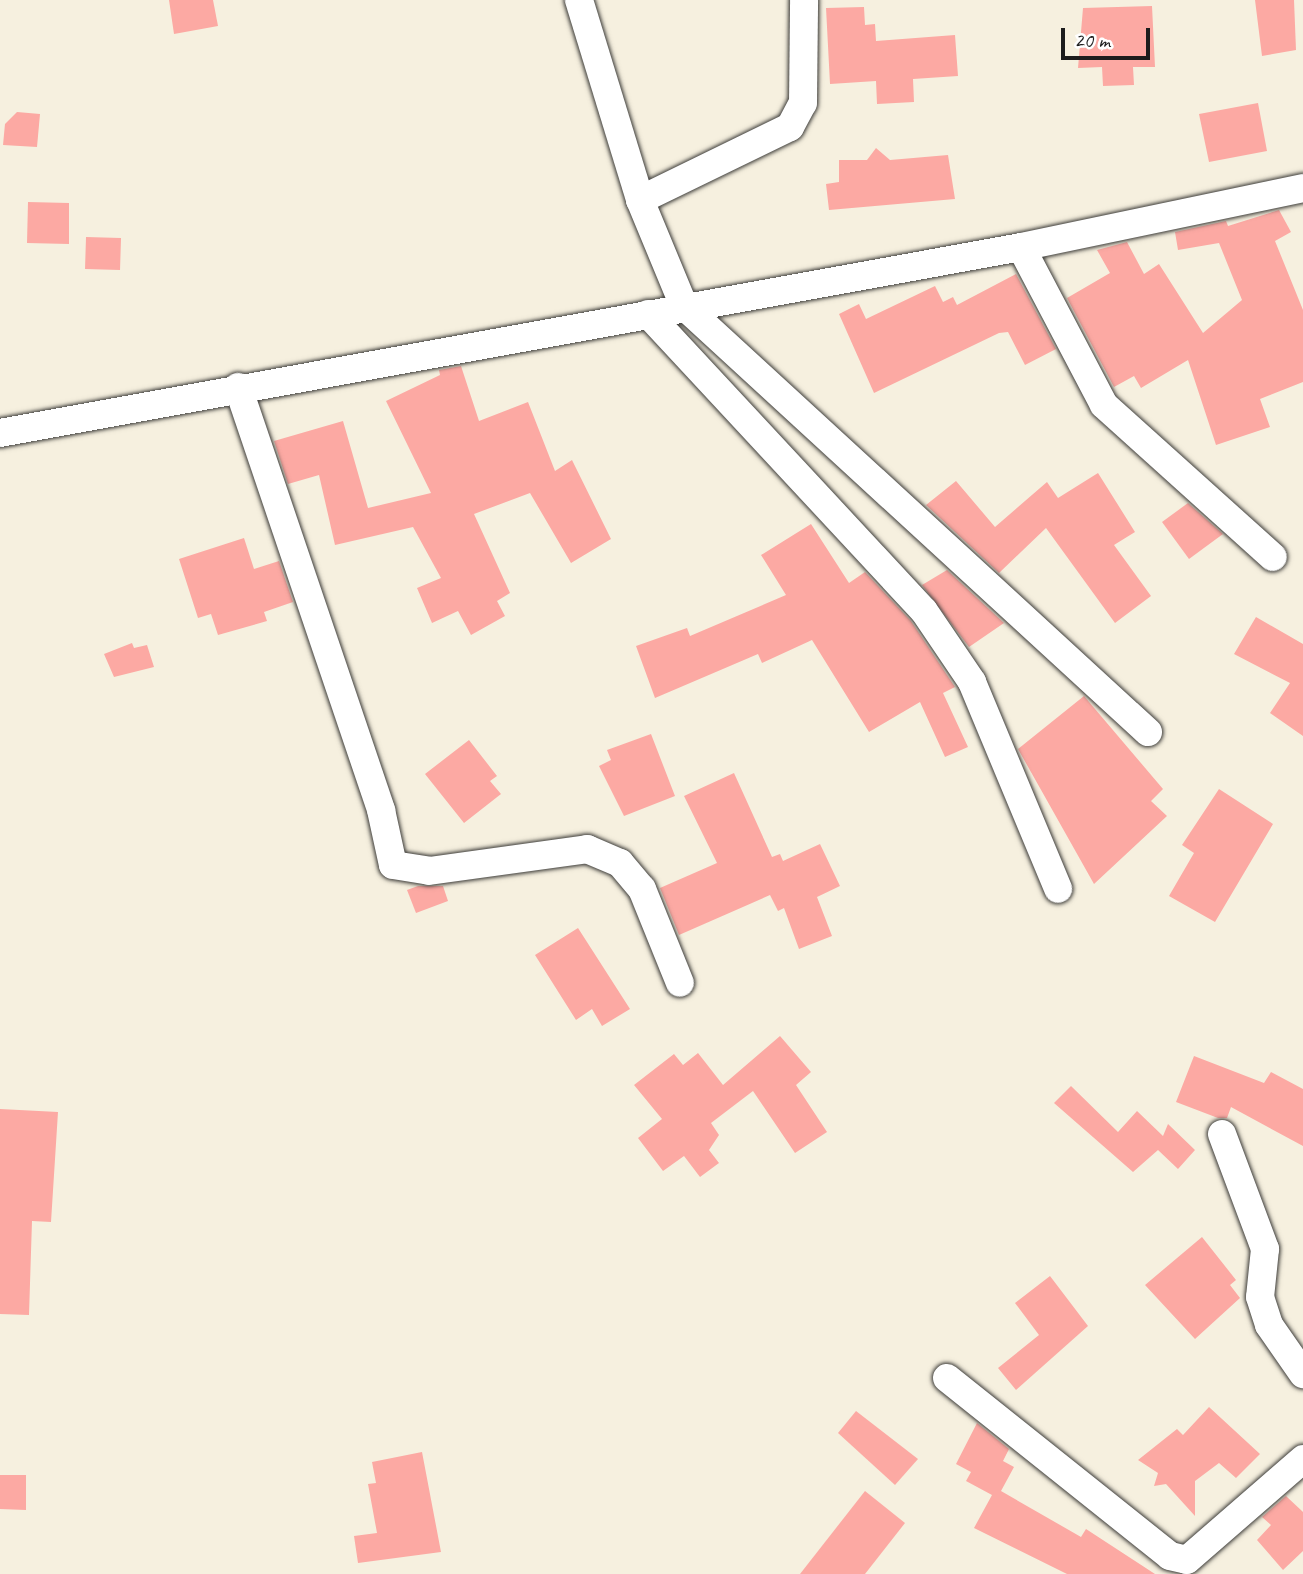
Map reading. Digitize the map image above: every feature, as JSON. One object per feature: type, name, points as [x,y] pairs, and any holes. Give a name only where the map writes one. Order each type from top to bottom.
[{"type":"street","points":[[579,0],[640,200],[684,306],[1147,732]]},
{"type":"street","points":[[640,200],[790,127],[803,103],[804,0]]},
{"type":"street","points":[[0,433],[238,387],[1021,247],[1303,188]]},
{"type":"street","points":[[1021,247],[1104,405],[1273,557]]},
{"type":"street","points":[[648,314],[924,611],[972,682],[1058,889]]},
{"type":"street","points":[[238,387],[381,810],[393,865],[429,871],[587,849],[620,863],[642,889],[680,983]]},
{"type":"street","points":[[1222,1134],[1265,1249],[1260,1297],[1269,1325],[1303,1374]]},
{"type":"street","points":[[947,1378],[1170,1556],[1187,1560],[1303,1459]]},
{"type":"building","points":[[169,0],[213,0],[218,26],[174,34]]},
{"type":"building","points":[[1255,0],[1294,0],[1296,50],[1262,56]]},
{"type":"building","points":[[1152,6],[1155,67],[1133,67],[1134,85],[1103,86],[1102,67],[1078,68],[1083,8]]},
{"type":"building","points":[[864,7],[865,25],[875,24],[876,41],[955,35],[958,76],[913,79],[914,102],[877,104],[876,81],[830,84],[826,8]]},
{"type":"building","points":[[1258,103],[1267,151],[1209,162],[1199,114]]},
{"type":"building","points":[[17,112],[40,114],[37,147],[3,145],[5,124]]},
{"type":"building","points":[[876,148],[890,160],[948,155],[955,199],[829,210],[826,184],[839,182],[839,160],[867,160]]},
{"type":"building","points":[[28,202],[69,203],[69,244],[27,243]]},
{"type":"building","points":[[1279,210],[1291,232],[1275,241],[1303,310],[1303,382],[1260,399],[1270,427],[1216,445],[1188,360],[1141,388],[1134,376],[1114,387],[1067,298],[1110,273],[1097,250],[1127,242],[1144,274],[1159,264],[1203,333],[1242,300],[1219,243],[1178,250],[1175,232],[1226,221],[1228,226]]},
{"type":"building","points":[[86,237],[121,238],[120,270],[85,269]]},
{"type":"building","points":[[1016,274],[1056,349],[1025,365],[1008,332],[999,333],[874,393],[839,314],[859,304],[866,319],[935,286],[943,302],[953,297],[957,305]]},
{"type":"building","points":[[461,366],[479,421],[528,402],[555,471],[572,460],[611,539],[571,563],[530,493],[474,514],[510,593],[497,601],[505,616],[471,635],[458,611],[432,623],[417,588],[441,578],[413,527],[335,545],[319,475],[288,484],[274,441],[343,421],[368,508],[431,493],[386,401],[440,375],[439,370]]},
{"type":"building","points":[[1098,473],[1135,532],[1114,545],[1151,596],[1115,623],[1046,528],[999,573],[926,505],[956,481],[995,527],[1047,482],[1058,498]]},
{"type":"building","points":[[1188,503],[1223,534],[1189,559],[1162,522]]},
{"type":"building","points":[[811,524],[849,583],[865,572],[911,621],[955,687],[943,693],[968,747],[945,757],[920,702],[869,732],[812,640],[762,663],[758,654],[655,698],[636,646],[687,628],[690,636],[786,595],[761,555]]},
{"type":"building","points":[[244,538],[254,569],[279,561],[293,602],[264,612],[267,621],[218,635],[211,614],[198,618],[179,559]]},
{"type":"building","points":[[947,570],[1004,623],[969,647],[922,585]]},
{"type":"building","points":[[1256,617],[1303,644],[1303,736],[1270,713],[1290,683],[1234,654]]},
{"type":"building","points":[[132,643],[134,648],[147,645],[154,667],[114,677],[104,654]]},
{"type":"building","points":[[1084,696],[1163,789],[1151,801],[1167,816],[1094,884],[1018,749]]},
{"type":"building","points":[[651,734],[675,796],[624,816],[599,766],[611,760],[607,750]]},
{"type":"building","points":[[469,740],[497,776],[490,781],[501,794],[464,823],[425,774]]},
{"type":"building","points":[[734,773],[772,857],[780,854],[783,861],[820,844],[840,886],[817,897],[832,936],[799,949],[784,908],[778,911],[770,895],[679,935],[660,888],[717,863],[684,796]]},
{"type":"building","points":[[1219,789],[1273,824],[1215,922],[1169,896],[1194,853],[1182,845]]},
{"type":"building","points":[[418,886],[443,886],[448,901],[416,913],[407,890]]},
{"type":"building","points":[[578,928],[630,1009],[602,1026],[592,1009],[576,1020],[535,955]]},
{"type":"building","points":[[780,1036],[811,1072],[796,1085],[827,1132],[795,1153],[753,1091],[711,1123],[719,1135],[709,1150],[719,1163],[700,1177],[684,1156],[663,1171],[638,1138],[662,1119],[634,1085],[674,1054],[683,1065],[698,1053],[723,1085]]},
{"type":"building","points":[[1194,1056],[1264,1083],[1271,1072],[1303,1089],[1303,1146],[1231,1107],[1227,1118],[1218,1118],[1176,1102]]},
{"type":"building","points":[[1071,1086],[1118,1132],[1137,1111],[1163,1136],[1168,1124],[1195,1150],[1178,1169],[1158,1150],[1133,1172],[1054,1103]]},
{"type":"building","points":[[0,1109],[58,1112],[51,1222],[32,1221],[29,1315],[0,1314]]},
{"type":"building","points":[[1202,1237],[1236,1280],[1230,1285],[1240,1298],[1195,1339],[1145,1285]]},
{"type":"building","points":[[1050,1276],[1088,1326],[1016,1390],[998,1368],[1039,1335],[1015,1303]]},
{"type":"building","points":[[1209,1407],[1260,1454],[1236,1478],[1219,1463],[1195,1481],[1195,1516],[1166,1484],[1154,1486],[1158,1473],[1138,1460],[1177,1429],[1183,1435]]},
{"type":"building","points":[[856,1411],[918,1459],[895,1485],[838,1433]]},
{"type":"building","points":[[977,1423],[1009,1449],[1003,1461],[1014,1467],[1001,1491],[1081,1537],[1086,1529],[1155,1574],[1067,1574],[974,1528],[992,1495],[966,1481],[971,1472],[956,1464]]},
{"type":"building","points":[[422,1452],[441,1552],[358,1563],[354,1536],[377,1533],[368,1484],[376,1483],[372,1462]]},
{"type":"building","points":[[0,1475],[26,1475],[26,1510],[0,1509]]},
{"type":"building","points":[[865,1491],[905,1523],[865,1574],[800,1574]]},
{"type":"building","points":[[1286,1496],[1303,1512],[1303,1551],[1283,1570],[1257,1540],[1271,1525],[1262,1517]]}]
